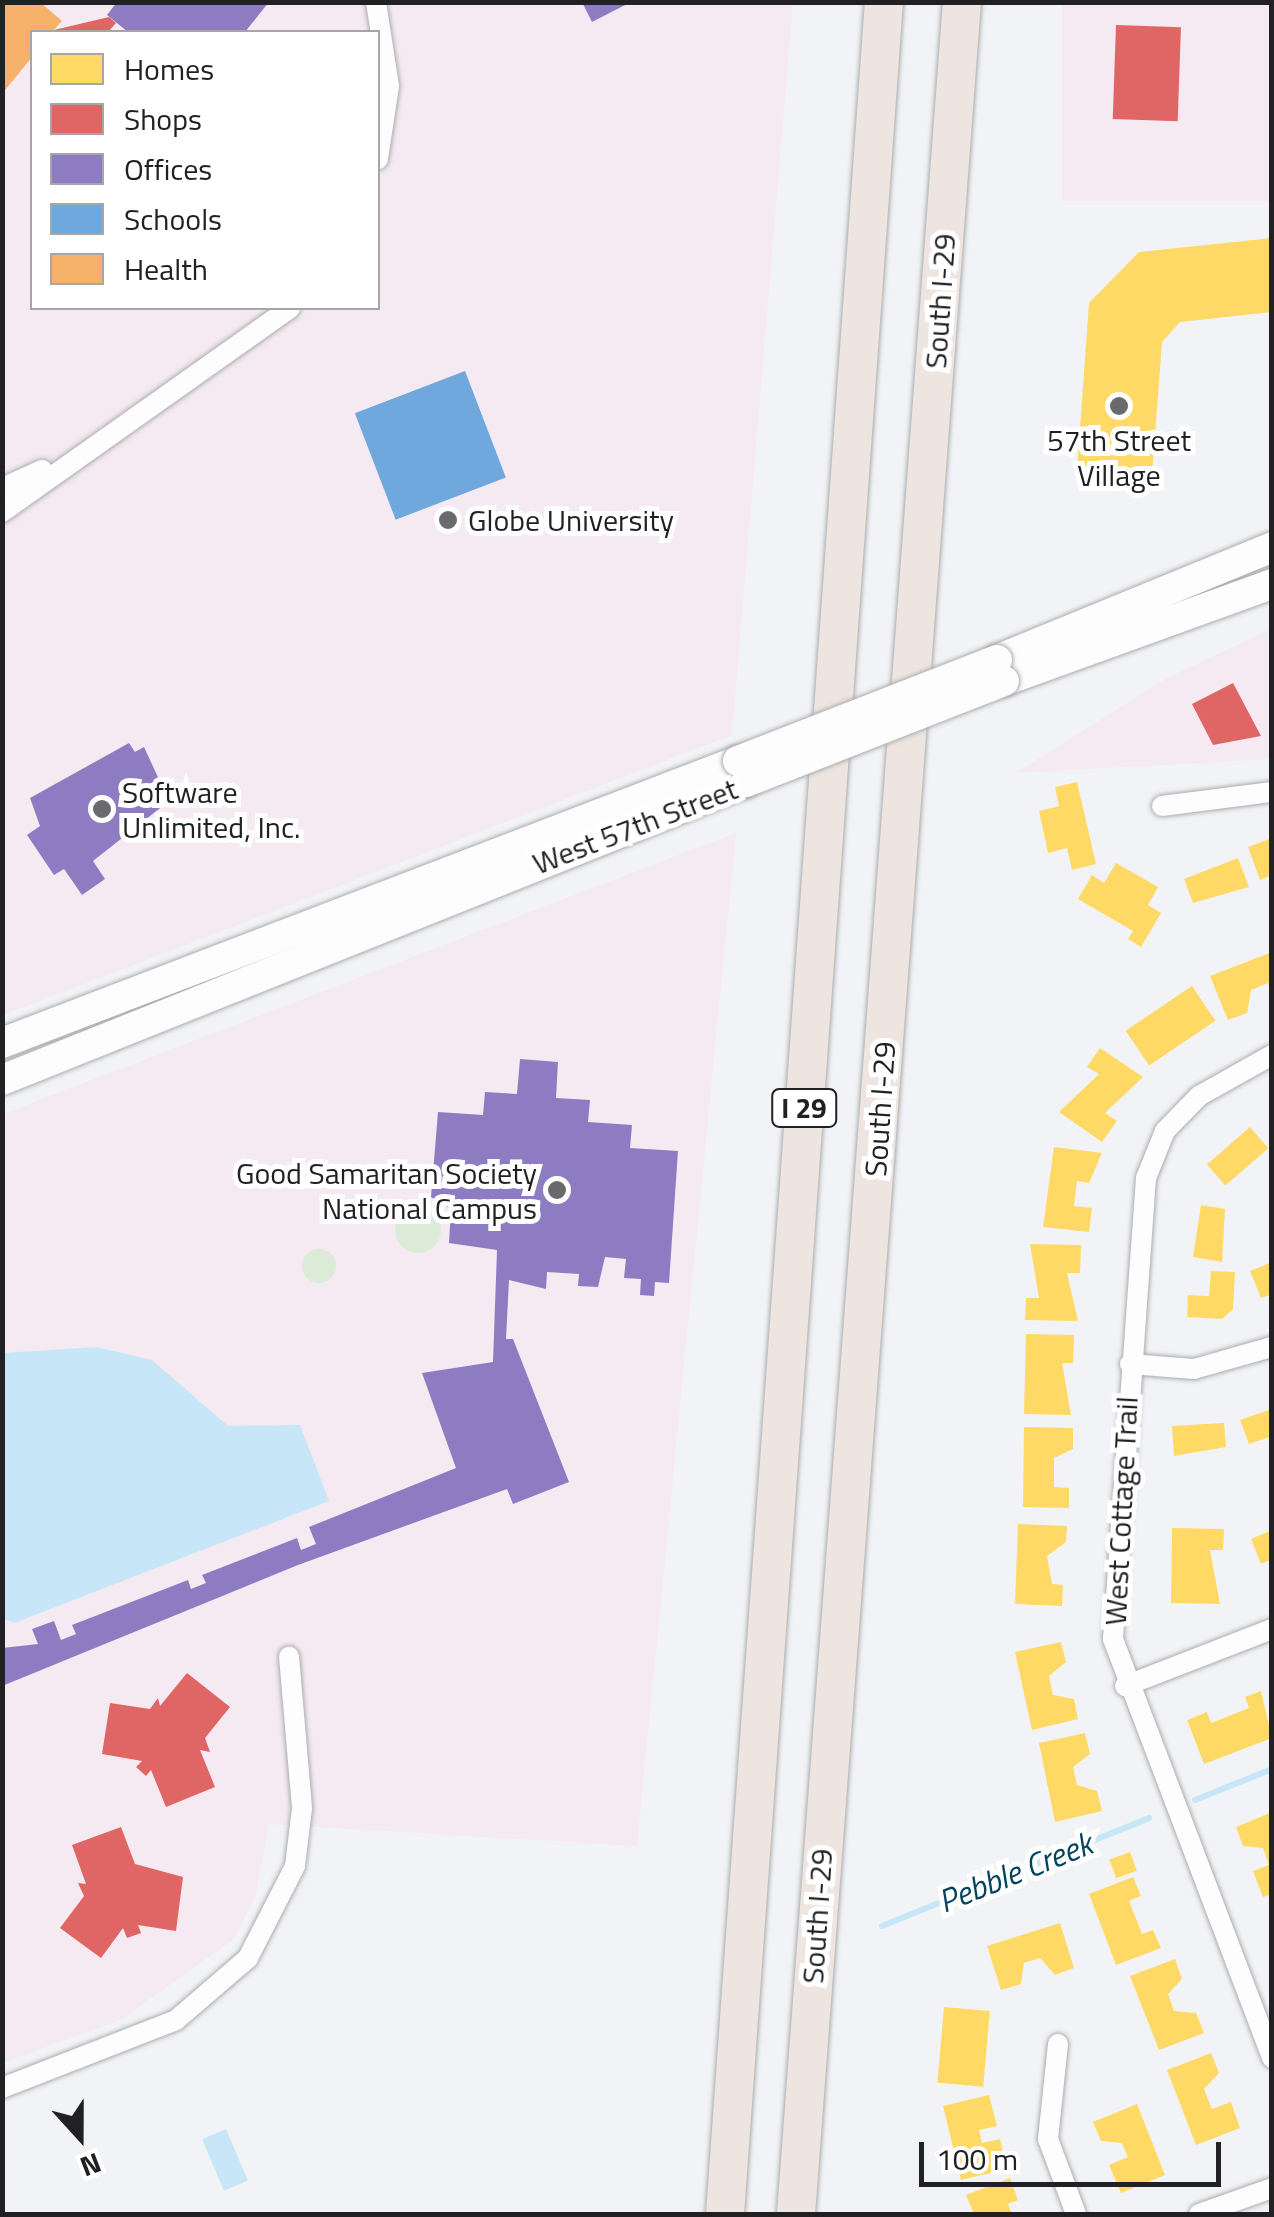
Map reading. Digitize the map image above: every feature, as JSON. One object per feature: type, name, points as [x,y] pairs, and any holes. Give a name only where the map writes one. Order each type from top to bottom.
[{"type":"highway","name":"I 29","points":[[724,2214],[884,2]]},
{"type":"highway","name":"South I-29","points":[[796,2214],[962,2]]},
{"type":"main road","name":"West 57th Street","points":[[2,1080],[742,772],[1000,671],[1272,548]]},
{"type":"main road","name":"West 57th Street","points":[[1000,671],[1272,584]]},
{"type":"main road","name":"West 57th Street","points":[[2,1042],[742,772]]},
{"type":"street","points":[[376,2],[390,86],[380,147]]},
{"type":"street","points":[[2,512],[72,456],[287,310]]},
{"type":"street","points":[[2,488],[72,456]]},
{"type":"street","points":[[1162,806],[1272,792]]},
{"type":"street","name":"West Cottage Trail","points":[[1272,1055],[1234,1070],[1165,1132],[1146,1178],[1130,1364],[1114,1639],[1126,1686],[1272,2058]]},
{"type":"street","points":[[1130,1364],[1194,1370],[1272,1348]]},
{"type":"street","points":[[1126,1686],[1272,1629]]},
{"type":"street","points":[[2,2088],[176,2020],[248,1958],[295,1866],[302,1808],[290,1657]]},
{"type":"street","points":[[1058,2044],[1046,2123],[1076,2214]]},
{"type":"street","points":[[1199,2214],[1272,2188]]},
{"type":"shaded area","points":[[3,3],[793,3],[732,735],[3,1015]]},
{"type":"shaded area","points":[[1062,3],[1271,3],[1271,201],[1062,201]]},
{"type":"shaded area","points":[[1271,629],[1271,759],[1016,773],[1165,679]]},
{"type":"shaded area","points":[[736,833],[637,1846],[269,1824],[256,1894],[234,1939],[122,2019],[3,2063],[3,1114]]},
{"type":"green space","points":[[418,1207],[434,1214],[441,1230],[434,1246],[418,1253],[402,1246],[395,1230],[402,1214]]},
{"type":"green space","points":[[319,1249],[331,1254],[336,1266],[331,1278],[319,1283],[307,1278],[302,1266],[307,1254]]},
{"type":"water","points":[[96,1347],[152,1360],[228,1426],[300,1425],[329,1501],[14,1623],[2,1618],[3,1353]]},
{"type":"water","points":[[226,2129],[248,2181],[224,2191],[202,2139]]},
{"type":"building: Homes","name":"57th Street Village","points":[[1272,238],[1272,312],[1180,322],[1162,342],[1152,475],[1077,470],[1089,303],[1139,252]]},
{"type":"building: Homes","points":[[1077,782],[1096,864],[1072,870],[1067,848],[1048,853],[1039,811],[1059,806],[1055,787]]},
{"type":"building: Homes","points":[[1272,838],[1272,875],[1260,880],[1248,847]]},
{"type":"building: Homes","points":[[1238,858],[1249,887],[1193,903],[1184,879]]},
{"type":"building: Homes","points":[[1116,863],[1158,887],[1148,905],[1161,913],[1141,947],[1128,939],[1133,931],[1078,899],[1092,875],[1104,883]]},
{"type":"building: Homes","points":[[1272,952],[1272,992],[1268,983],[1251,990],[1247,1013],[1228,1020],[1210,976]]},
{"type":"building: Homes","points":[[1192,986],[1215,1021],[1149,1066],[1126,1031]]},
{"type":"building: Homes","points":[[1100,1048],[1143,1077],[1105,1113],[1117,1121],[1102,1142],[1059,1112],[1099,1074],[1087,1067]]},
{"type":"building: Homes","points":[[1250,1127],[1268,1148],[1225,1186],[1207,1164]]},
{"type":"building: Homes","points":[[1054,1147],[1102,1153],[1089,1183],[1077,1181],[1074,1206],[1092,1208],[1089,1232],[1043,1227]]},
{"type":"building: Homes","points":[[1201,1205],[1225,1209],[1222,1262],[1193,1257]]},
{"type":"building: Homes","points":[[1030,1244],[1081,1245],[1080,1273],[1067,1273],[1078,1321],[1025,1320],[1026,1298],[1039,1298]]},
{"type":"building: Homes","points":[[1272,1262],[1272,1294],[1261,1298],[1250,1271]]},
{"type":"building: Homes","points":[[1211,1271],[1235,1272],[1233,1309],[1222,1319],[1187,1317],[1188,1295],[1209,1296]]},
{"type":"building: Homes","points":[[1026,1334],[1074,1335],[1073,1363],[1062,1363],[1071,1415],[1024,1414]]},
{"type":"building: Homes","points":[[1272,1409],[1272,1436],[1249,1444],[1240,1420]]},
{"type":"building: Homes","points":[[1224,1423],[1226,1447],[1174,1456],[1172,1426]]},
{"type":"building: Homes","points":[[1024,1427],[1073,1428],[1073,1449],[1054,1458],[1054,1487],[1069,1488],[1069,1508],[1023,1507]]},
{"type":"building: Homes","points":[[1018,1524],[1067,1526],[1066,1542],[1047,1556],[1052,1584],[1063,1585],[1062,1606],[1015,1604]]},
{"type":"building: Homes","points":[[1172,1528],[1224,1529],[1223,1550],[1210,1550],[1220,1604],[1171,1603]]},
{"type":"building: Homes","points":[[1272,1530],[1272,1559],[1261,1564],[1251,1539]]},
{"type":"building: Homes","points":[[1061,1642],[1066,1662],[1049,1676],[1053,1695],[1074,1699],[1078,1719],[1032,1730],[1015,1652]]},
{"type":"building: Homes","points":[[1261,1691],[1272,1738],[1204,1764],[1187,1720],[1207,1712],[1211,1723],[1249,1708],[1245,1697]]},
{"type":"building: Homes","points":[[1085,1733],[1090,1754],[1073,1767],[1077,1785],[1097,1791],[1102,1811],[1055,1822],[1039,1743]]},
{"type":"building: Homes","points":[[1272,1812],[1272,1894],[1263,1897],[1253,1871],[1269,1865],[1263,1848],[1243,1846],[1236,1827]]},
{"type":"building: Homes","points":[[1130,1852],[1137,1871],[1116,1878],[1109,1860]]},
{"type":"building: Homes","points":[[1133,1877],[1141,1896],[1129,1901],[1142,1934],[1153,1930],[1161,1948],[1116,1965],[1089,1894]]},
{"type":"building: Homes","points":[[1060,1923],[1074,1968],[1055,1975],[1040,1958],[1024,1963],[1021,1984],[1001,1990],[987,1946]]},
{"type":"building: Homes","points":[[1175,1959],[1182,1979],[1168,1994],[1174,2011],[1196,2013],[1204,2033],[1159,2050],[1130,1976]]},
{"type":"building: Homes","points":[[944,2007],[990,2011],[983,2087],[937,2083]]},
{"type":"building: Homes","points":[[1211,2053],[1219,2073],[1204,2089],[1212,2109],[1231,2102],[1240,2128],[1196,2145],[1167,2070]]},
{"type":"building: Homes","points":[[989,2095],[997,2126],[979,2130],[982,2143],[1000,2139],[1007,2169],[961,2180],[943,2106]]},
{"type":"building: Homes","points":[[1137,2104],[1165,2175],[1121,2193],[1109,2165],[1128,2157],[1122,2143],[1101,2141],[1093,2122]]},
{"type":"building: Homes","points":[[1010,2178],[1018,2200],[1008,2204],[1012,2214],[974,2214],[966,2195]]},
{"type":"building: Shops","points":[[109,17],[116,23],[110,30],[54,30]]},
{"type":"building: Shops","points":[[1116,25],[1181,27],[1178,121],[1113,119]]},
{"type":"building: Shops","points":[[1233,683],[1261,736],[1213,745],[1192,704]]},
{"type":"building: Shops","points":[[187,1673],[230,1707],[205,1738],[210,1752],[200,1750],[215,1787],[166,1807],[151,1770],[146,1776],[136,1767],[142,1761],[102,1754],[110,1703],[150,1709],[158,1698],[160,1706]]},
{"type":"building: Shops","points":[[121,1827],[135,1864],[183,1877],[176,1931],[138,1925],[141,1933],[127,1938],[123,1928],[101,1958],[60,1928],[84,1896],[78,1883],[86,1884],[72,1845]]},
{"type":"building: Offices","points":[[117,2],[269,2],[247,30],[126,30],[107,15]]},
{"type":"building: Offices","points":[[582,2],[631,2],[592,22]]},
{"type":"building: Offices","points":[[129,743],[135,752],[144,747],[169,801],[93,861],[105,879],[82,895],[64,869],[54,875],[27,835],[40,826],[30,798]]},
{"type":"building: Offices","points":[[520,1059],[558,1062],[556,1098],[590,1100],[588,1122],[632,1125],[630,1148],[678,1151],[669,1283],[655,1282],[654,1296],[640,1295],[641,1279],[624,1278],[626,1259],[605,1257],[598,1287],[578,1286],[579,1274],[547,1272],[546,1289],[509,1280],[506,1339],[513,1339],[569,1482],[513,1504],[507,1489],[298,1565],[2,1686],[2,1648],[38,1644],[32,1629],[54,1621],[61,1640],[76,1634],[72,1625],[188,1580],[191,1589],[206,1583],[202,1575],[297,1538],[301,1550],[316,1544],[309,1527],[456,1468],[422,1373],[493,1362],[497,1250],[449,1243],[451,1209],[431,1197],[438,1112],[483,1115],[485,1092],[517,1094]]},
{"type":"building: Schools","points":[[465,371],[506,477],[396,520],[355,413]]},
{"type":"building: Health","points":[[2,2],[40,2],[62,21],[54,30],[30,30],[30,59],[2,94]]},
{"type":"waterway","name":"Pebble Creek","points":[[1195,1800],[1272,1769]]},
{"type":"waterway","name":"Pebble Creek","points":[[882,1926],[1149,1818]]},
{"type":"place","name":"57th Street Village","points":[[1119,406]]},
{"type":"place","name":"Globe University","points":[[448,520]]},
{"type":"place","name":"Software Unlimited, Inc.","points":[[102,809]]},
{"type":"place","name":"Good Samaritan Society National Campus","points":[[557,1190]]}]
